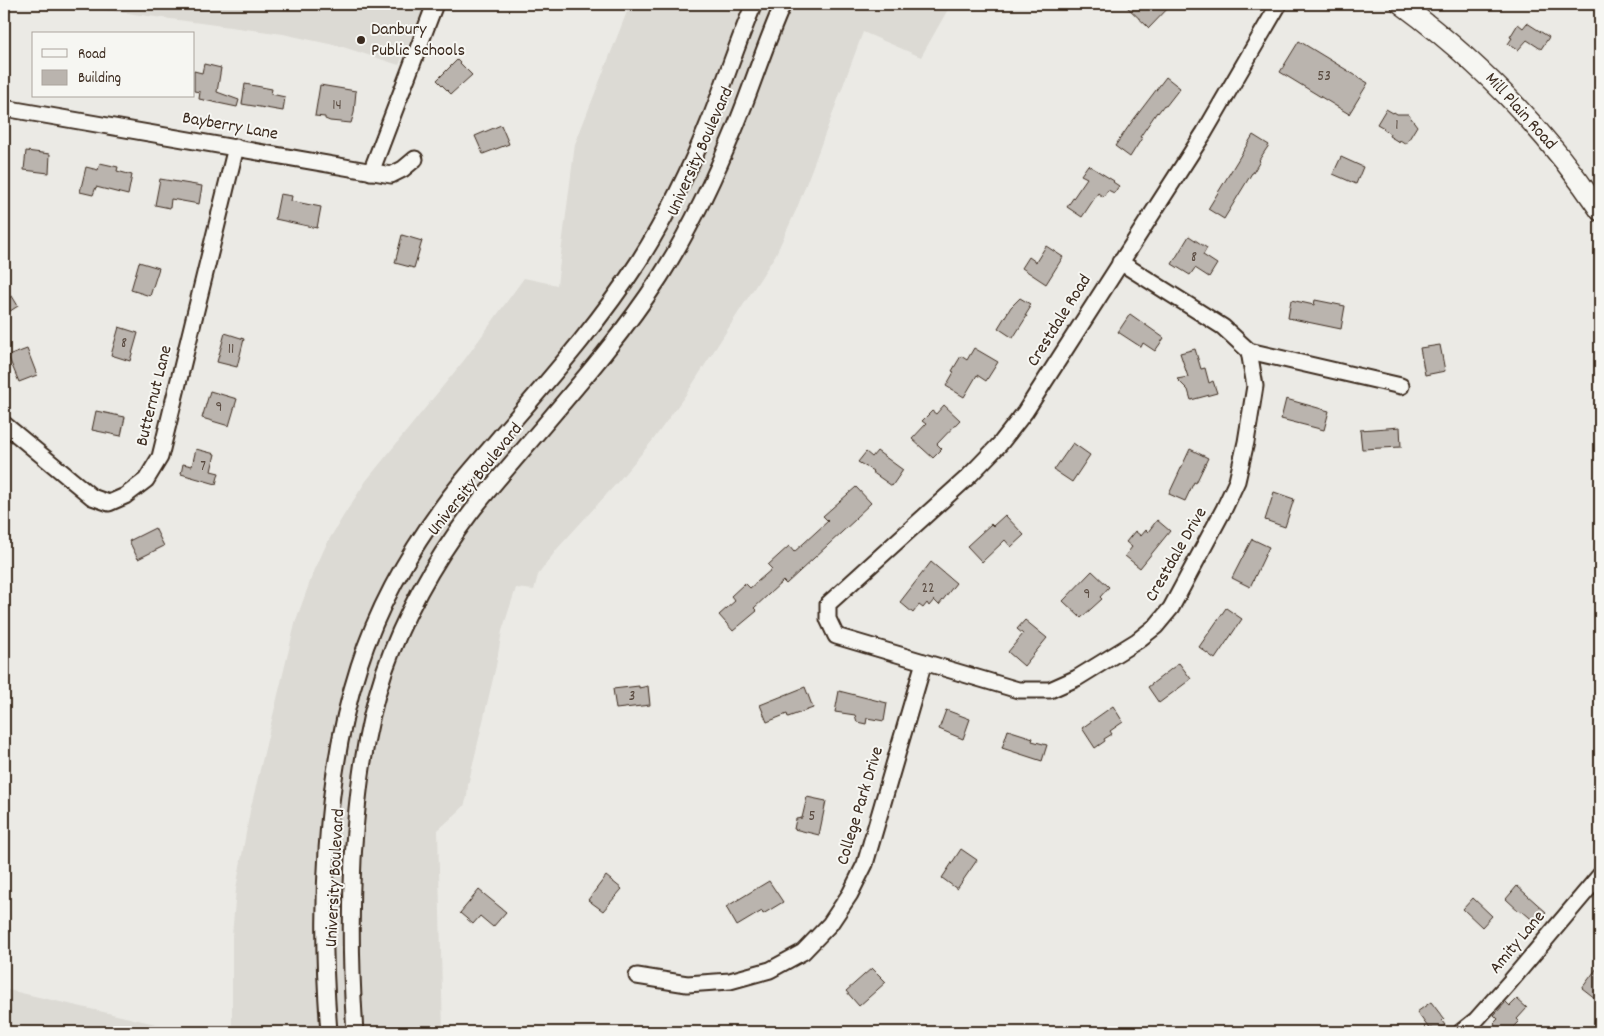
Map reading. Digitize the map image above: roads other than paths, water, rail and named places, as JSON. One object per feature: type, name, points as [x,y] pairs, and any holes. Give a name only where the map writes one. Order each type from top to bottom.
[{"type":"main road","name":"Mill Plain Road","points":[[1400,4],[1466,55],[1501,88],[1566,164],[1600,211]]},
{"type":"street","points":[[371,172],[435,4]]},
{"type":"street","name":"University Boulevard","points":[[329,1032],[325,969],[325,923],[333,788],[339,745],[348,707],[359,666],[373,628],[407,558],[427,528],[471,470],[592,328],[652,240],[679,192],[695,155],[754,4]]},
{"type":"street","name":"University Boulevard","points":[[355,1032],[351,968],[351,923],[359,791],[365,749],[373,713],[397,638],[425,580],[448,543],[471,512],[612,344],[637,310],[683,239],[702,204],[723,158],[783,4]]},
{"type":"street","name":"Crestdale Road","points":[[828,619],[828,604],[968,477],[1000,444],[1025,412],[1204,133],[1280,4]]},
{"type":"street","name":"Bayberry Lane","points":[[4,108],[371,172],[391,174],[403,170],[415,159]]},
{"type":"street","name":"Butternut Lane","points":[[4,424],[92,497],[109,503],[125,496],[146,480],[160,457],[236,147]]},
{"type":"street","points":[[1120,262],[1223,327],[1249,351],[1401,386]]},
{"type":"street","name":"Crestdale Drive","points":[[828,619],[836,636],[1018,690],[1050,690],[1077,678],[1137,640],[1156,626],[1171,608],[1238,481],[1255,386],[1249,351]]},
{"type":"street","name":"College Park Drive","points":[[637,976],[687,984],[730,981],[770,970],[803,952],[830,924],[850,894],[865,864],[924,662]]},
{"type":"street","name":"Amity Lane","points":[[1461,1032],[1476,1020],[1509,983],[1600,875]]},
{"type":"place","name":"Danbury Public Schools","points":[[361,40]]}]
